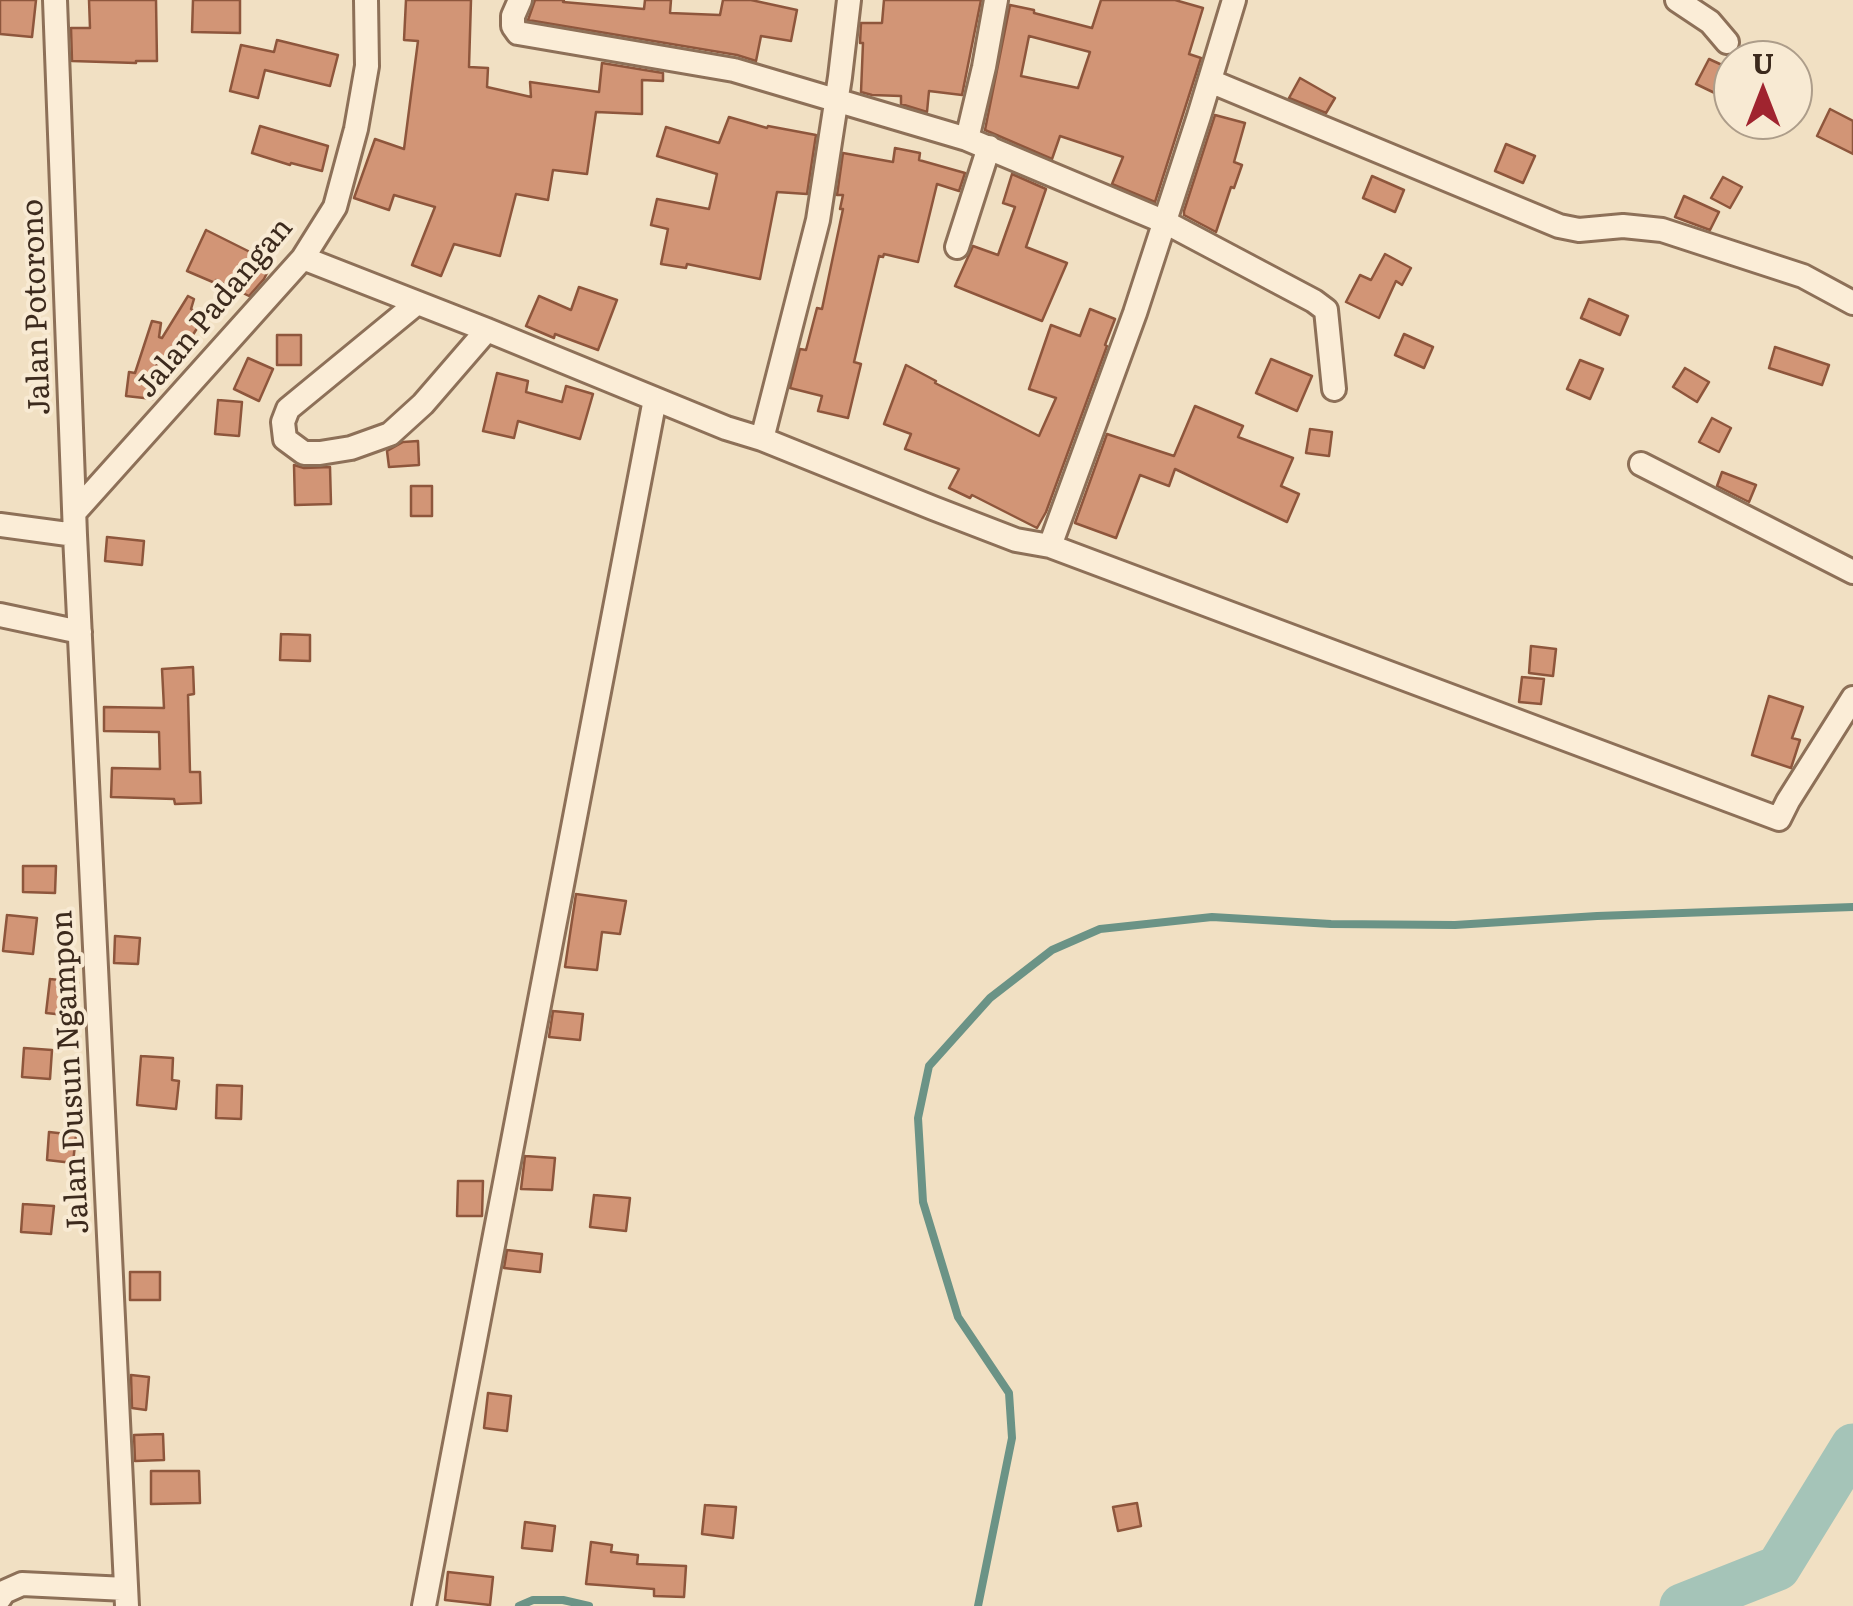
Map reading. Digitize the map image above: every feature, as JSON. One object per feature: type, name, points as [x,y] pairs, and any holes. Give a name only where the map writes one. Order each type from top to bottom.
[{"type":"street","name":"Jalan Potorono","points":[[55,0],[75,524]]},
{"type":"street","name":"Jalan Padangan","points":[[75,524],[303,258],[335,208],[368,66],[366,0]]},
{"type":"street","points":[[520,0],[512,26],[518,33],[713,65],[978,143],[1165,222],[1326,310],[1334,389]]},
{"type":"street","points":[[762,439],[818,220],[849,0]]},
{"type":"street","points":[[957,247],[978,143],[984,68],[996,0]]},
{"type":"street","points":[[1050,546],[1135,313],[1234,0]]},
{"type":"street","points":[[1677,0],[1710,22],[1726,40]]},
{"type":"street","points":[[1210,81],[1559,226],[1578,230],[1632,226],[1662,230],[1803,276],[1853,303]]},
{"type":"street","points":[[303,258],[1016,540],[1050,546],[1780,820],[1853,698]]},
{"type":"street","points":[[418,303],[288,409],[283,422],[285,439],[304,453],[320,453],[351,448],[390,434],[424,404],[487,330]]},
{"type":"street","points":[[424,1606],[655,399]]},
{"type":"street","points":[[1642,464],[1853,572]]},
{"type":"street","points":[[0,526],[75,524]]},
{"type":"street","name":"Jalan Dusun Ngampon","points":[[75,524],[126,1597]]},
{"type":"street","points":[[0,615],[80,632]]},
{"type":"street","points":[[0,1598],[22,1584],[126,1597]]},
{"type":"building","points":[[0,0],[36,0],[32,37],[0,34]]},
{"type":"building","points":[[89,0],[156,0],[157,61],[72,61],[71,28],[90,28]]},
{"type":"building","points":[[193,0],[240,0],[240,33],[192,32]]},
{"type":"building","points":[[406,0],[471,0],[469,67],[488,68],[487,87],[531,97],[530,82],[599,92],[602,63],[663,73],[663,81],[642,80],[642,114],[596,112],[587,174],[553,170],[548,200],[516,194],[500,256],[454,244],[441,276],[412,265],[435,207],[394,195],[389,210],[354,198],[375,139],[404,149],[418,41],[404,40]]},
{"type":"building","points":[[535,0],[644,9],[645,0],[671,0],[670,13],[720,15],[723,0],[751,0],[797,10],[791,41],[761,36],[756,61],[528,20]]},
{"type":"building","points":[[884,0],[981,0],[962,95],[929,91],[927,112],[901,104],[901,96],[861,92],[861,23],[882,23]]},
{"type":"building","points":[[1101,0],[1175,0],[1203,8],[1189,54],[1201,58],[1155,202],[1112,184],[1123,157],[1060,136],[1052,159],[985,130],[1010,5],[1092,28]],"holes":[[[1029,36],[1090,52],[1078,88],[1021,76]]]},
{"type":"building","points":[[277,40],[338,55],[330,86],[265,70],[258,98],[230,91],[241,45],[274,52]]},
{"type":"building","points":[[1709,59],[1713,61],[1713,92],[1696,84]]},
{"type":"building","points":[[1300,78],[1335,98],[1326,113],[1289,98]]},
{"type":"building","points":[[1830,109],[1853,121],[1853,154],[1817,136]]},
{"type":"building","points":[[1215,115],[1245,123],[1234,162],[1242,165],[1216,232],[1184,215]]},
{"type":"building","points":[[729,117],[767,128],[816,135],[807,194],[777,192],[760,279],[687,264],[686,268],[661,264],[668,229],[651,225],[657,199],[709,209],[717,174],[657,156],[666,127],[719,143]]},
{"type":"building","points":[[260,126],[328,146],[322,171],[252,153]]},
{"type":"building","points":[[1506,144],[1535,156],[1523,183],[1495,171]]},
{"type":"building","points":[[895,148],[920,153],[919,160],[965,173],[959,191],[937,184],[918,262],[879,256],[854,362],[861,364],[848,418],[818,411],[822,396],[790,388],[800,349],[806,350],[817,308],[822,309],[843,209],[843,195],[837,195],[843,153],[893,162]]},
{"type":"building","points":[[1012,174],[1046,189],[1026,247],[1067,263],[1042,321],[955,286],[973,246],[998,255],[1015,207],[1003,203]]},
{"type":"building","points":[[1372,176],[1404,190],[1395,212],[1363,198]]},
{"type":"building","points":[[1723,177],[1742,187],[1730,208],[1711,198]]},
{"type":"building","points":[[1684,196],[1719,212],[1710,230],[1675,217]]},
{"type":"building","points":[[206,230],[272,263],[249,296],[187,271]]},
{"type":"building","points":[[1385,254],[1411,268],[1402,285],[1396,281],[1379,318],[1346,302],[1360,275],[1371,280]]},
{"type":"building","points":[[579,287],[617,300],[598,350],[526,326],[539,296],[571,310]]},
{"type":"building","points":[[188,296],[194,299],[191,309],[204,317],[191,338],[183,333],[173,364],[157,359],[153,399],[126,396],[129,372],[135,373],[152,321],[161,323],[162,338]]},
{"type":"building","points":[[1589,299],[1628,316],[1620,335],[1581,318]]},
{"type":"building","points":[[1090,309],[1115,319],[1037,528],[972,495],[970,498],[949,488],[959,469],[905,449],[911,434],[884,424],[906,365],[1039,436],[1056,398],[1029,389],[1051,325],[1080,336]]},
{"type":"building","points":[[1404,334],[1433,347],[1424,368],[1395,355]]},
{"type":"building","points":[[277,335],[301,335],[301,365],[277,365]]},
{"type":"building","points":[[1775,347],[1829,365],[1822,385],[1769,368]]},
{"type":"building","points":[[248,358],[273,369],[259,401],[234,389]]},
{"type":"building","points":[[1271,359],[1312,376],[1297,411],[1256,393]]},
{"type":"building","points":[[1580,360],[1603,369],[1590,399],[1567,389]]},
{"type":"building","points":[[1685,368],[1709,382],[1697,402],[1673,387]]},
{"type":"building","points":[[497,373],[528,381],[526,392],[562,402],[566,386],[593,394],[580,439],[518,421],[514,438],[483,431]]},
{"type":"building","points":[[218,400],[242,402],[239,436],[215,434]]},
{"type":"building","points":[[1195,406],[1243,426],[1238,437],[1293,458],[1281,486],[1299,494],[1287,522],[1175,469],[1169,486],[1140,475],[1116,538],[1075,523],[1107,434],[1174,456]]},
{"type":"building","points":[[1712,418],[1731,428],[1719,452],[1699,442]]},
{"type":"building","points":[[1310,429],[1332,432],[1329,456],[1306,453]]},
{"type":"building","points":[[418,441],[419,465],[389,467],[387,451],[403,442]]},
{"type":"building","points":[[294,465],[330,467],[331,504],[295,505]]},
{"type":"building","points":[[1722,472],[1756,485],[1749,502],[1717,486]]},
{"type":"building","points":[[411,486],[432,486],[432,516],[411,516]]},
{"type":"building","points":[[107,537],[144,541],[142,565],[105,561]]},
{"type":"building","points":[[281,634],[310,635],[310,661],[280,660]]},
{"type":"building","points":[[1531,646],[1556,649],[1553,676],[1529,673]]},
{"type":"building","points":[[193,667],[194,694],[188,695],[190,772],[200,772],[201,803],[111,797],[112,768],[160,769],[159,732],[104,731],[104,707],[164,708],[162,669]]},
{"type":"building","points":[[1522,677],[1544,679],[1541,704],[1519,702]]},
{"type":"building","points":[[1769,696],[1803,707],[1792,738],[1800,740],[1791,768],[1752,755]]},
{"type":"building","points":[[23,866],[56,866],[55,893],[23,892]]},
{"type":"building","points":[[576,894],[626,901],[620,934],[602,932],[597,970],[565,967]]},
{"type":"building","points":[[7,915],[37,918],[33,954],[3,951]]},
{"type":"building","points":[[115,936],[140,938],[138,964],[114,963]]},
{"type":"building","points":[[50,979],[78,982],[75,1016],[46,1013]]},
{"type":"building","points":[[553,1011],[583,1014],[580,1040],[549,1037]]},
{"type":"building","points":[[24,1048],[52,1050],[50,1079],[22,1077]]},
{"type":"building","points":[[141,1056],[173,1058],[172,1080],[179,1081],[176,1109],[137,1105]]},
{"type":"building","points":[[217,1085],[242,1086],[241,1119],[216,1118]]},
{"type":"building","points":[[49,1132],[76,1135],[73,1163],[47,1160]]},
{"type":"building","points":[[525,1156],[555,1158],[552,1190],[521,1189]]},
{"type":"building","points":[[458,1181],[483,1181],[482,1216],[457,1216]]},
{"type":"building","points":[[594,1195],[630,1198],[626,1231],[590,1227]]},
{"type":"building","points":[[23,1204],[54,1206],[51,1234],[21,1232]]},
{"type":"building","points":[[507,1250],[542,1254],[540,1272],[504,1268]]},
{"type":"building","points":[[130,1272],[160,1272],[160,1300],[130,1300]]},
{"type":"building","points":[[131,1375],[149,1377],[146,1410],[132,1408]]},
{"type":"building","points":[[488,1393],[511,1396],[507,1431],[484,1428]]},
{"type":"building","points":[[163,1434],[164,1460],[135,1461],[134,1435]]},
{"type":"building","points":[[151,1471],[199,1471],[200,1503],[151,1504]]},
{"type":"building","points":[[1137,1503],[1141,1526],[1118,1531],[1113,1507]]},
{"type":"building","points":[[705,1505],[736,1507],[733,1538],[702,1534]]},
{"type":"building","points":[[525,1522],[555,1526],[552,1551],[522,1548]]},
{"type":"building","points":[[591,1542],[612,1545],[611,1552],[638,1555],[637,1564],[686,1566],[684,1597],[654,1596],[654,1589],[586,1584]]},
{"type":"building","points":[[448,1572],[493,1577],[490,1605],[445,1600]]},
{"type":"waterway","points":[[978,1606],[1012,1438],[1009,1393],[958,1317],[923,1202],[918,1118],[929,1066],[990,998],[1052,950],[1100,929],[1212,917],[1331,924],[1455,925],[1853,907]]},
{"type":"waterway","points":[[1682,1606],[1778,1568],[1853,1446]]},
{"type":"waterway","points":[[519,1606],[533,1600],[563,1600],[589,1606]]}]
